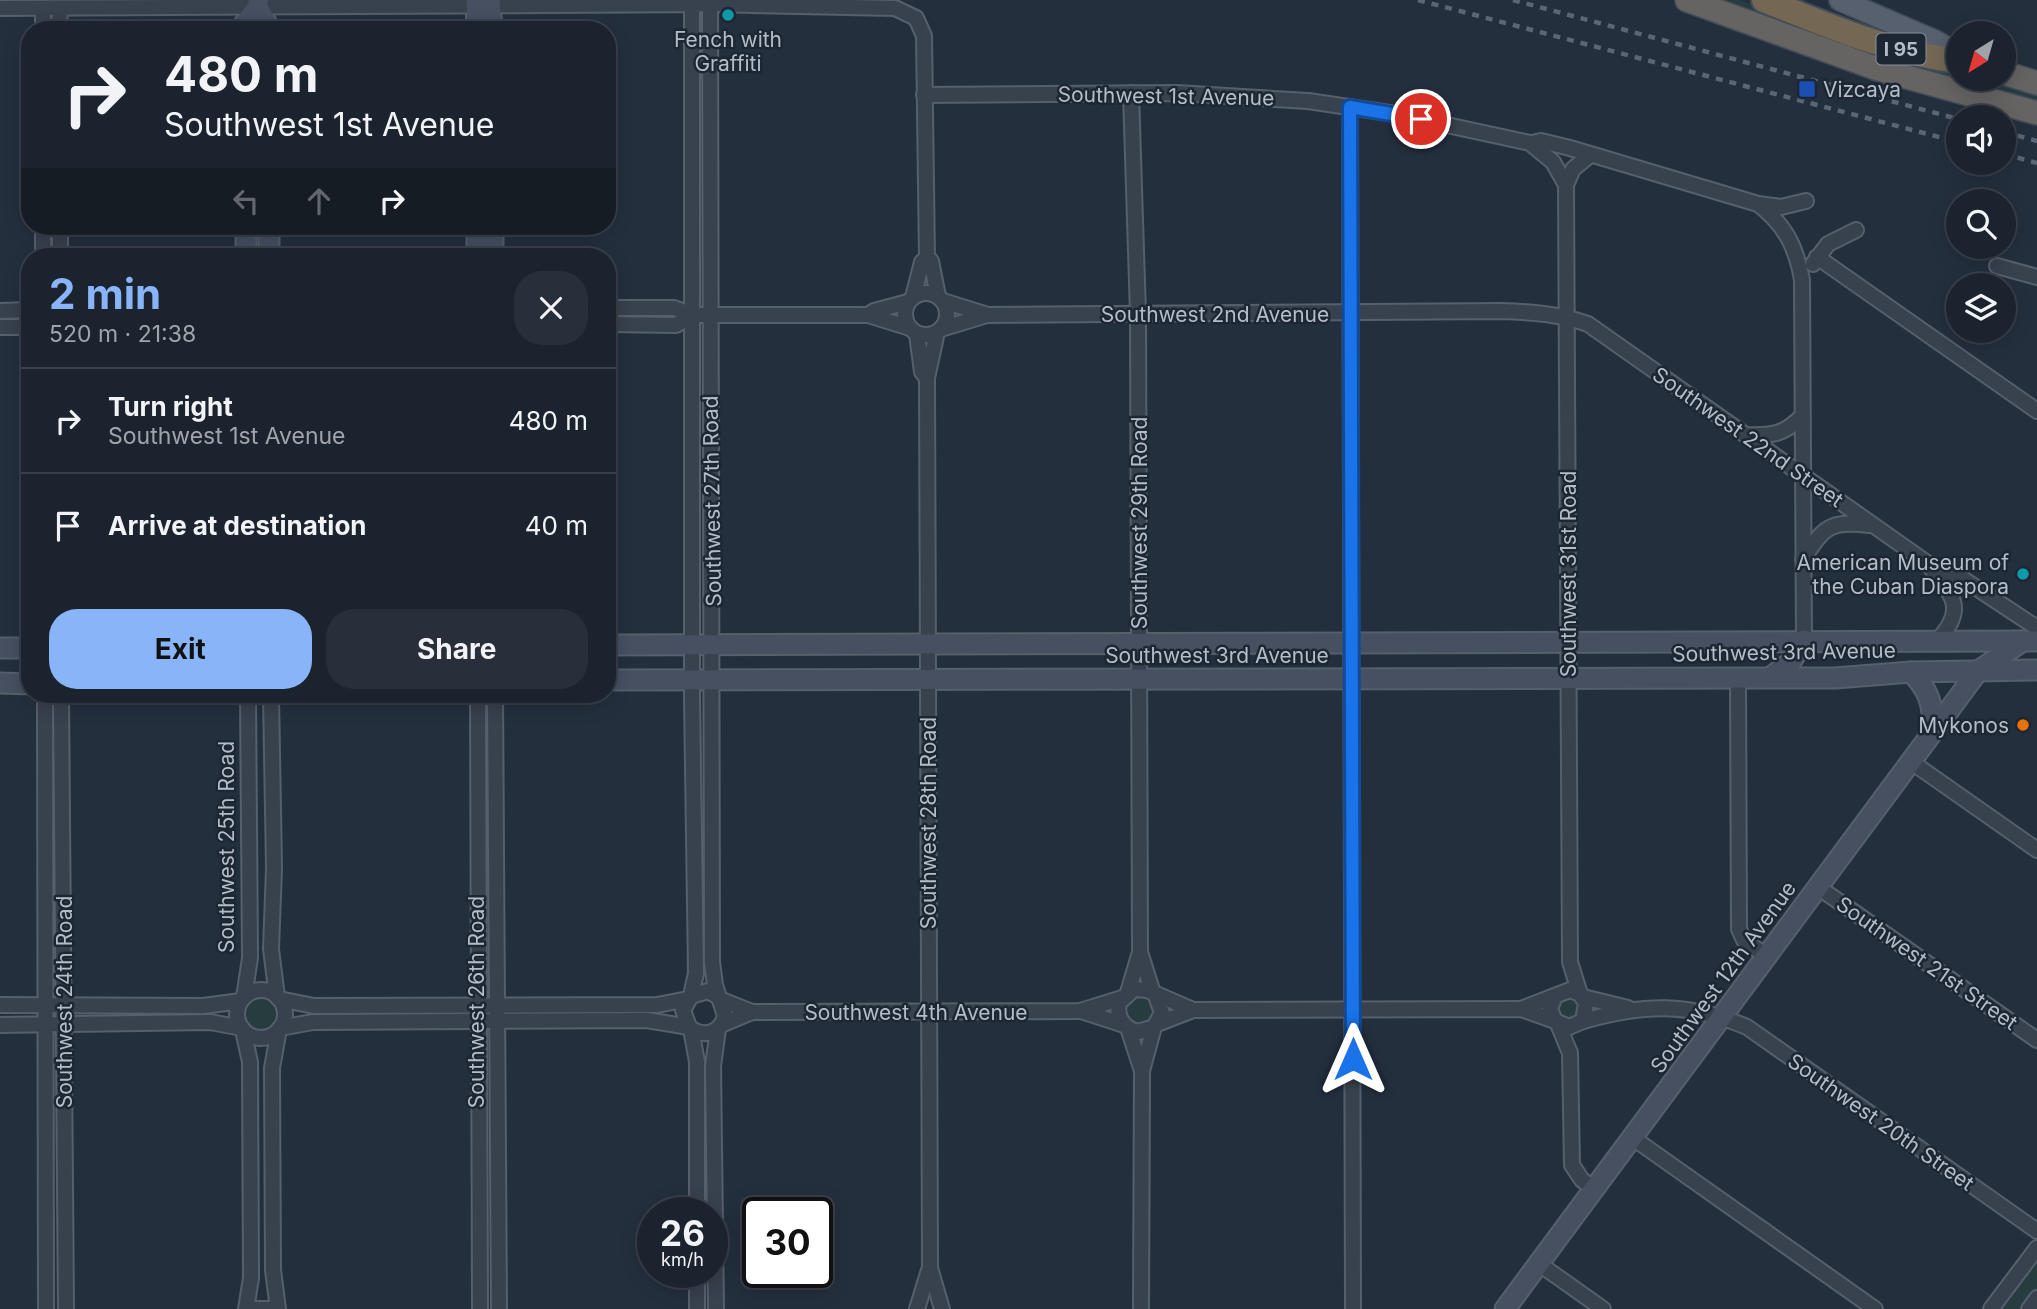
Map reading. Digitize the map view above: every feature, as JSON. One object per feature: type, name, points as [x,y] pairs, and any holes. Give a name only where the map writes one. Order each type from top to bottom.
[{"type":"highway","points":[[1687,0],[1878,69],[2037,113]]},
{"type":"highway","name":"I 95","points":[[1764,0],[1887,45],[1946,59]]},
{"type":"highway","points":[[2016,77],[2037,83]]},
{"type":"main road","points":[[1840,0],[1946,47]]},
{"type":"main road","points":[[479,21],[483,3]]},
{"type":"main road","points":[[483,3],[489,21]]},
{"type":"main road","points":[[246,21],[258,4]]},
{"type":"main road","points":[[258,4],[266,21]]},
{"type":"main road","points":[[1978,671],[2033,637]]},
{"type":"main road","name":"Southwest 3rd Avenue","points":[[616,645],[1938,640],[2033,637]]},
{"type":"main road","points":[[1771,677],[1791,662],[1804,640]]},
{"type":"main road","points":[[0,648],[21,648]]},
{"type":"main road","name":"Southwest 3rd Avenue","points":[[616,680],[1835,678],[1910,672],[2037,670]]},
{"type":"main road","name":"Southwest 12th Avenue","points":[[1504,1309],[1978,671]]},
{"type":"main road","points":[[1910,672],[1924,686],[1933,702],[1933,730]]},
{"type":"main road","points":[[0,684],[21,684]]},
{"type":"street","points":[[0,8],[483,3],[710,5],[895,8],[916,18],[924,36],[927,258],[931,261],[940,299],[947,312],[939,331],[914,331],[868,315],[693,316],[674,308],[616,308]]},
{"type":"street","name":"Southwest 27th Road","points":[[689,997],[696,974],[692,5]]},
{"type":"street","name":"Southwest 27th Road","points":[[710,5],[714,644],[712,962],[720,999]]},
{"type":"street","points":[[43,8],[43,21]]},
{"type":"street","points":[[59,21],[60,8]]},
{"type":"street","name":"Southwest 29th Road","points":[[1125,995],[1140,952],[1138,314],[1131,93]]},
{"type":"street","name":"Southwest 1st Avenue","points":[[924,95],[1226,94],[1350,107],[1530,143],[1541,141],[1758,204],[1781,207],[1805,201]]},
{"type":"street","points":[[1350,107],[1353,1309]]},
{"type":"street","points":[[1530,143],[1553,162],[1566,185]]},
{"type":"street","points":[[1566,185],[1573,169],[1589,156]]},
{"type":"street","name":"Southwest 31st Road","points":[[1566,185],[1570,962],[1582,996]]},
{"type":"street","name":"Southwest 1st Avenue","points":[[1758,204],[1784,228],[1798,256],[1802,280],[1804,640]]},
{"type":"street","points":[[1802,280],[1828,244],[1856,230]]},
{"type":"street","points":[[1817,257],[2037,411]]},
{"type":"street","points":[[914,331],[905,318],[922,262],[927,258]]},
{"type":"street","points":[[1997,266],[2037,277]]},
{"type":"street","points":[[868,315],[925,293],[940,299]]},
{"type":"street","name":"Southwest 2nd Avenue","points":[[940,299],[988,315]]},
{"type":"street","points":[[0,311],[21,310]]},
{"type":"street","name":"Southwest 2nd Avenue","points":[[939,331],[988,315],[1501,311],[1567,318]]},
{"type":"street","points":[[616,324],[676,325],[693,316]]},
{"type":"street","name":"Southwest 22nd Street","points":[[1567,318],[1588,324],[1927,563],[1963,579],[2033,637]]},
{"type":"street","points":[[0,327],[21,327]]},
{"type":"street","name":"Southwest 28th Road","points":[[914,331],[922,372],[927,378]]},
{"type":"street","name":"Southwest 28th Road","points":[[939,331],[927,378],[930,1268],[940,1309]]},
{"type":"street","points":[[1745,435],[1776,435],[1791,427],[1802,416]]},
{"type":"street","points":[[1803,559],[1828,527],[1848,522],[1874,526]]},
{"type":"street","name":"Southwest 22nd Street","points":[[1927,563],[1948,591],[1955,606],[1952,621],[1938,640]]},
{"type":"street","points":[[1738,677],[1740,929],[1744,940],[1766,956]]},
{"type":"street","name":"Southwest 24th Road","points":[[44,703],[46,1309]]},
{"type":"street","name":"Southwest 24th Road","points":[[61,703],[66,1309]]},
{"type":"street","name":"Southwest 25th Road","points":[[242,999],[250,958],[248,703]]},
{"type":"street","points":[[271,703],[274,868],[271,956],[278,998],[284,1014],[272,1064],[273,1270],[278,1309]]},
{"type":"street","name":"Southwest 26th Road","points":[[478,703],[480,1309]]},
{"type":"street","name":"Southwest 26th Road","points":[[495,703],[499,1309]]},
{"type":"street","points":[[1910,761],[2037,850]]},
{"type":"street","name":"Southwest 21st Street","points":[[1818,887],[2037,1040]]},
{"type":"street","name":"Southwest 29th Road","points":[[1140,952],[1155,994]]},
{"type":"street","name":"Southwest 31st Road","points":[[1557,994],[1570,962]]},
{"type":"street","points":[[1142,1071],[1119,1015],[1125,995],[1141,988],[1193,1010],[1521,1009],[1569,1027],[1629,1009],[1690,1009],[1723,1017]]},
{"type":"street","points":[[0,1005],[204,1006],[242,999],[260,990],[278,998],[314,1006],[479,1003],[657,1005],[708,991],[720,999],[726,1016],[720,1027],[713,1066],[716,1309]]},
{"type":"street","points":[[1521,1009],[1570,990],[1629,1009]]},
{"type":"street","points":[[1141,1309],[1142,1071],[1162,1007],[1155,994]]},
{"type":"street","points":[[1557,994],[1550,1009],[1570,1053]]},
{"type":"street","name":"Southwest 4th Avenue","points":[[720,999],[752,1012],[929,1013],[1080,1010],[1125,995]]},
{"type":"street","points":[[1582,996],[1587,1009],[1570,1053],[1572,1165],[1582,1180],[1595,1189]]},
{"type":"street","points":[[689,997],[683,1016],[690,1028],[697,1055],[697,1197]]},
{"type":"street","points":[[242,999],[237,1015],[250,1062],[251,1269],[246,1309]]},
{"type":"street","name":"Southwest 4th Avenue","points":[[1080,1010],[1126,1027]]},
{"type":"street","points":[[1126,1027],[1144,1032],[1193,1010]]},
{"type":"street","name":"Southwest 4th Avenue","points":[[720,1027],[752,1012]]},
{"type":"street","name":"Southwest 20th Street","points":[[1723,1017],[1747,1027],[2037,1231]]},
{"type":"street","points":[[0,1025],[210,1022],[242,1029],[259,1038],[268,1037],[279,1029],[313,1022],[499,1023],[648,1020],[707,1033],[720,1027]]},
{"type":"street","points":[[1633,1138],[1875,1309]]},
{"type":"street","points":[[1991,1309],[2037,1248]]},
{"type":"street","points":[[1538,1264],[1603,1309]]},
{"type":"street","name":"Southwest 28th Road","points":[[919,1309],[930,1268]]},
{"type":"street","points":[[697,1288],[697,1309]]},
{"type":"street","points":[[2029,1309],[2037,1298]]},
{"type":"street","points":[[253,1309],[270,1309]]},
{"type":"street","points":[[919,1309],[940,1309]]},
{"type":"green space","points":[[1722,0],[1740,0],[1903,59],[1946,71],[1946,77],[1879,58]]},
{"type":"green space","points":[[2016,89],[2037,95],[2037,102],[1998,91]]},
{"type":"green space","points":[[261,997],[273,1002],[278,1014],[273,1026],[261,1031],[249,1026],[244,1014],[249,1002]]},
{"type":"green space","points":[[1141,997],[1151,1001],[1155,1011],[1151,1021],[1141,1025],[1131,1021],[1127,1011],[1131,1001]]},
{"type":"green space","points":[[1569,998],[1577,1001],[1580,1009],[1577,1017],[1569,1020],[1561,1017],[1558,1009],[1561,1001]]},
{"type":"green space","points":[[2037,1258],[2037,1290],[2023,1309],[1998,1309]]},
{"type":"railway","points":[[1418,0],[1946,139]]},
{"type":"railway","points":[[1513,0],[1946,116]]},
{"type":"railway","points":[[2016,135],[2037,141]]},
{"type":"railway","points":[[2016,157],[2037,163]]},
{"type":"place","name":"Fench with Graffiti","points":[[728,15]]},
{"type":"place","name":"Vizcaya","points":[[1807,89]]},
{"type":"place","name":"American Museum of the Cuban Diaspora","points":[[2023,574]]},
{"type":"place","name":"Mykonos","points":[[2023,725]]},
{"type":"route","points":[[1353,1059],[1350,107],[1421,119]]}]
